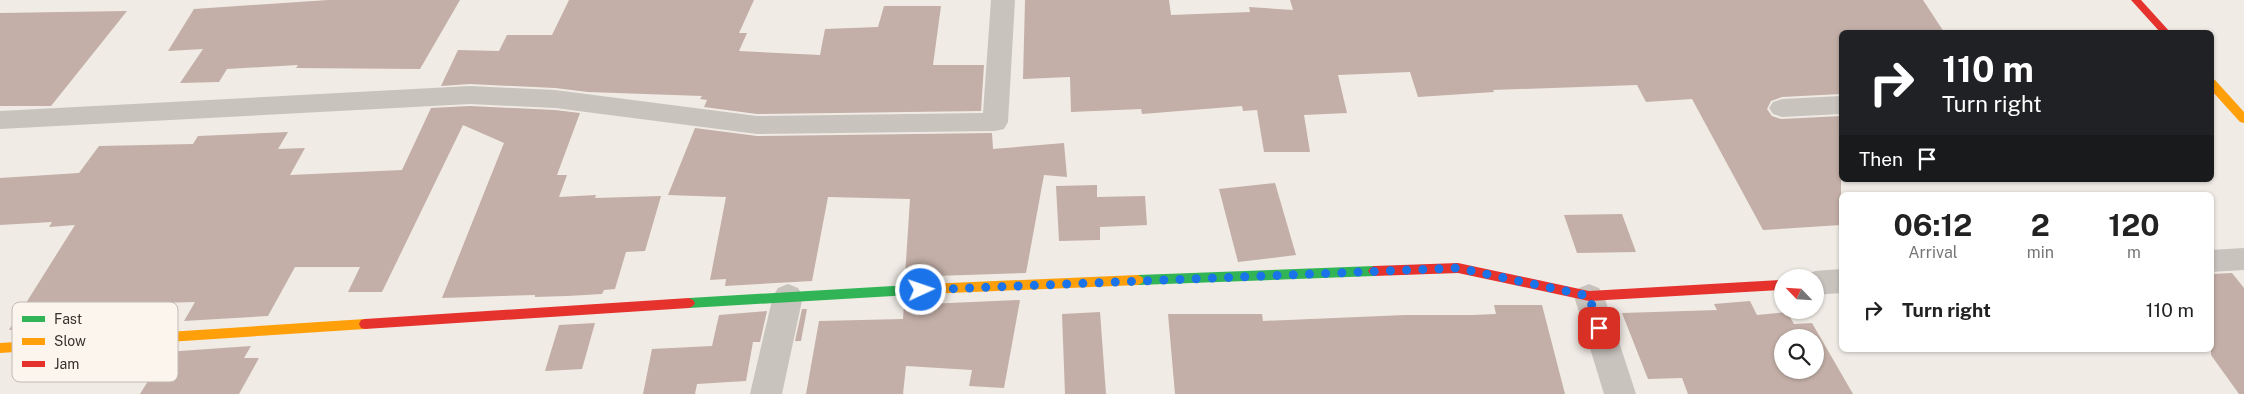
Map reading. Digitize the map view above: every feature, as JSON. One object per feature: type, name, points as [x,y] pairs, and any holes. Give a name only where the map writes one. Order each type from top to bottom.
[{"type":"street","points":[[0,120],[470,95],[555,99],[757,124],[995,122],[1003,0]]},
{"type":"street","points":[[2136,0],[2163,30]]},
{"type":"street","points":[[2214,87],[2244,119]]},
{"type":"street","points":[[1782,108],[1839,105]]},
{"type":"street","points":[[2214,261],[2244,259]]},
{"type":"street","points":[[178,336],[788,296],[1458,268],[1589,296],[1774,285]]},
{"type":"street","points":[[1824,282],[1839,281]]},
{"type":"street","points":[[766,394],[788,296]]},
{"type":"street","points":[[1589,296],[1620,394]]},
{"type":"building","points":[[328,0],[460,0],[420,69],[296,68],[298,65],[227,69],[219,82],[180,83],[203,49],[168,51],[194,9]]},
{"type":"building","points":[[569,0],[754,0],[739,33],[747,33],[739,51],[820,55],[825,29],[878,27],[884,6],[941,6],[933,65],[984,65],[981,111],[757,114],[704,107],[707,100],[700,99],[702,96],[588,92],[555,88],[470,84],[441,86],[458,50],[499,51],[507,35],[552,35]]},
{"type":"building","points":[[1025,0],[1169,0],[1171,15],[1250,12],[1249,7],[1293,10],[1290,0],[1923,0],[1943,30],[1839,30],[1839,94],[1782,97],[1771,101],[1767,109],[1772,116],[1781,119],[1839,116],[1839,182],[1841,182],[1841,192],[1839,192],[1839,225],[1763,230],[1692,99],[1646,102],[1637,85],[1493,90],[1494,92],[1418,97],[1410,72],[1338,75],[1347,113],[1304,115],[1310,152],[1264,152],[1257,110],[1243,111],[1242,106],[1142,114],[1141,109],[1071,112],[1070,77],[1023,79]]},
{"type":"building","points":[[127,11],[51,106],[0,106],[0,13]]},
{"type":"building","points":[[470,106],[580,113],[557,175],[567,175],[559,197],[596,195],[595,198],[661,196],[645,251],[626,252],[615,289],[604,290],[602,294],[567,296],[535,297],[535,295],[442,298],[504,143],[463,125],[382,292],[348,292],[360,267],[295,267],[268,316],[184,321],[195,302],[27,302],[75,225],[49,227],[52,222],[0,225],[0,178],[79,173],[99,146],[193,144],[198,136],[288,132],[278,149],[305,148],[290,175],[402,170],[431,108]]},
{"type":"building","points":[[695,128],[757,136],[992,133],[993,149],[1064,143],[1067,177],[1044,175],[1026,273],[905,277],[910,199],[828,197],[812,281],[725,286],[726,279],[710,280],[726,197],[668,195]]},
{"type":"building","points":[[1275,183],[1296,255],[1238,262],[1219,189]]},
{"type":"building","points":[[1097,185],[1097,197],[1145,196],[1147,225],[1100,227],[1100,240],[1059,241],[1056,186]]},
{"type":"building","points":[[1622,214],[1636,252],[1577,253],[1564,215]]},
{"type":"building","points":[[2232,273],[2244,288],[2244,394],[2239,394],[2211,355],[2211,352],[2214,352],[2214,274]]},
{"type":"building","points":[[1020,300],[1004,388],[969,386],[972,370],[906,366],[903,394],[806,394],[819,321],[903,319],[904,305]]},
{"type":"building","points":[[1750,301],[1757,315],[1774,313],[1774,319],[1791,319],[1794,324],[1812,323],[1815,329],[1774,329],[1774,379],[1824,379],[1824,344],[1853,394],[1688,394],[1682,378],[1648,379],[1622,313],[1717,310],[1714,304]]},
{"type":"building","points":[[1494,305],[1542,305],[1565,394],[1175,394],[1168,314],[1262,314],[1263,321],[1405,315],[1496,314]]},
{"type":"building","points":[[802,309],[807,309],[801,341],[795,341]]},
{"type":"building","points":[[767,311],[760,342],[753,342],[746,381],[697,384],[695,394],[643,394],[652,349],[712,346],[719,315]]},
{"type":"building","points":[[1100,312],[1106,394],[1065,394],[1062,314]]},
{"type":"building","points":[[595,323],[582,369],[545,371],[559,325]]},
{"type":"building","points":[[251,346],[244,358],[259,358],[239,394],[140,394],[147,382],[178,382],[178,351]]},
{"type":"traffic: fast","points":[[1138,280],[1374,271]]},
{"type":"traffic: fast","points":[[689,303],[927,289]]},
{"type":"traffic: slow","points":[[2214,86],[2244,119]]},
{"type":"traffic: slow","points":[[927,289],[1138,280]]},
{"type":"traffic: slow","points":[[178,336],[365,324]]},
{"type":"traffic: slow","points":[[0,348],[12,347]]},
{"type":"traffic: jam","points":[[2136,0],[2163,30]]},
{"type":"traffic: jam","points":[[1374,271],[1458,268],[1589,296],[1774,285]]},
{"type":"traffic: jam","points":[[365,324],[689,303]]},
{"type":"route","points":[[921,290],[1458,268],[1589,296],[1599,328]]}]
